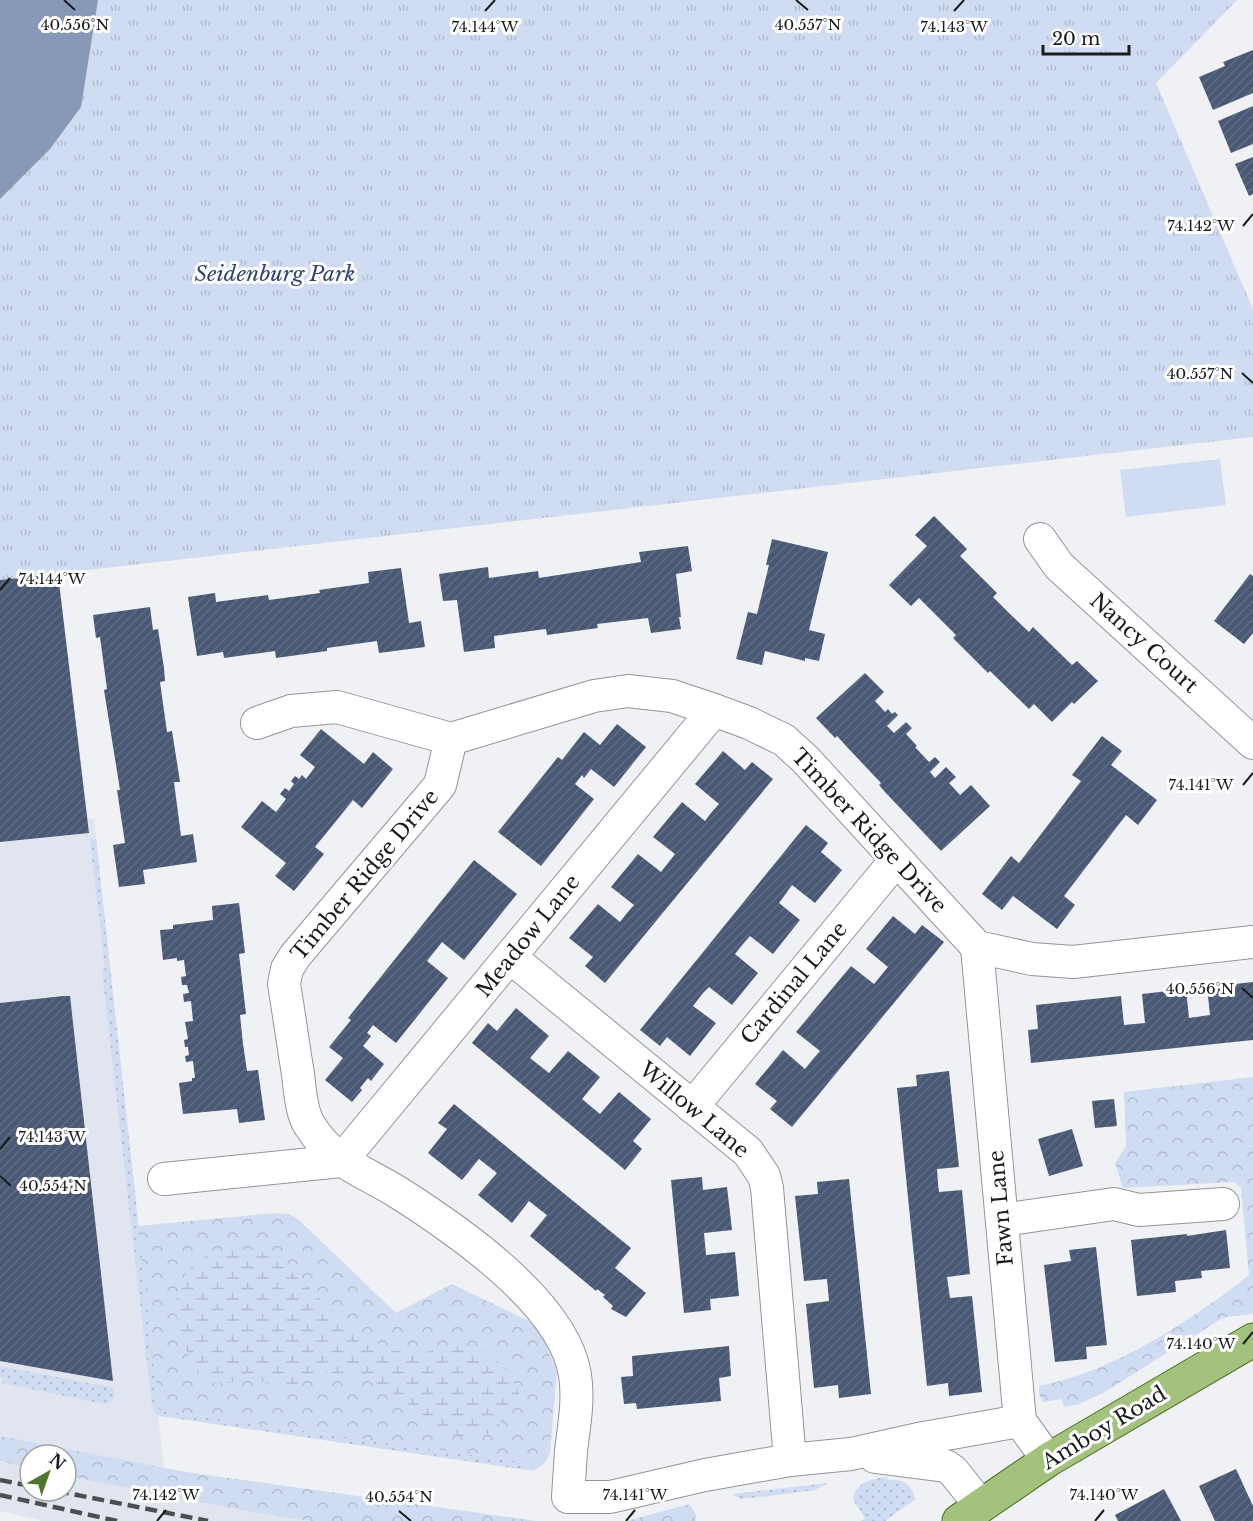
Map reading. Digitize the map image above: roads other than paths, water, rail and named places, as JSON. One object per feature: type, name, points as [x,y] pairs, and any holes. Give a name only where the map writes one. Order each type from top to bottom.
[{"type":"main road","name":"Amboy Road","points":[[970,1514],[1048,1460],[1253,1340]]},
{"type":"street","name":"Nancy Court","points":[[1040,539],[1059,566],[1253,743]]},
{"type":"street","name":"Timber Ridge Drive","points":[[977,947],[806,759],[784,740],[749,723],[672,696],[628,691],[594,696],[451,739],[440,784],[295,956],[284,984],[301,1095],[308,1124],[321,1142],[341,1161],[398,1193],[483,1252],[549,1317],[567,1347],[575,1374],[576,1398],[568,1497],[610,1497],[705,1475],[790,1460],[850,1454],[1020,1421]]},
{"type":"street","points":[[257,723],[291,711],[337,707],[451,739]]},
{"type":"street","name":"Meadow Lane","points":[[341,1161],[714,710]]},
{"type":"street","name":"Cardinal Lane","points":[[692,1107],[896,860]]},
{"type":"street","points":[[977,947],[1032,959],[1072,962],[1253,942]]},
{"type":"street","name":"Fawn Lane","points":[[977,947],[1020,1421]]},
{"type":"street","name":"Willow Lane","points":[[510,957],[748,1152],[764,1176],[790,1460]]},
{"type":"street","points":[[164,1179],[341,1161]]},
{"type":"street","points":[[1002,1220],[1114,1204],[1139,1210],[1223,1204]]},
{"type":"street","points":[[1020,1421],[1048,1460]]},
{"type":"street","name":"Timber Ridge Drive","points":[[850,1454],[946,1466],[953,1472],[970,1514]]},
{"type":"railway","points":[[0,1480],[18,1484]]},
{"type":"railway","points":[[0,1495],[117,1521]]},
{"type":"railway","points":[[78,1495],[208,1521]]},
{"type":"park label","name":"Seidenburg Park","points":[[275,274]]}]
